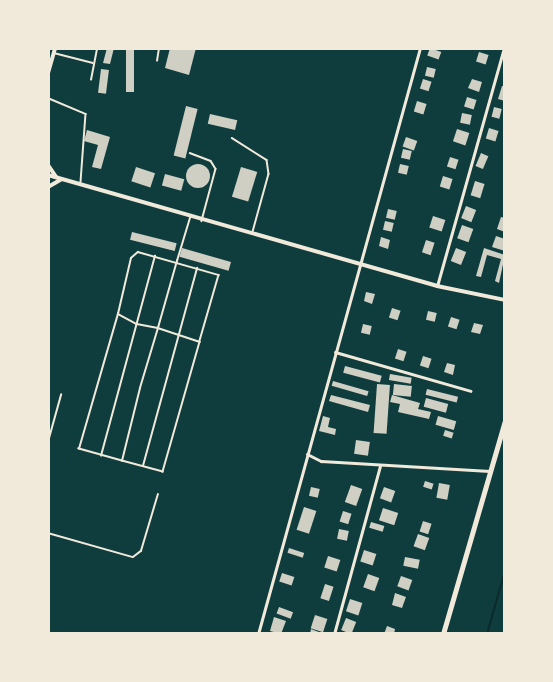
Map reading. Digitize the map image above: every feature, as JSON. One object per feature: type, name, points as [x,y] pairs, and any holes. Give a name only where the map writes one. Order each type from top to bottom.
[{"type":"main road","points":[[443,634],[505,420]]},
{"type":"street","points":[[258,634],[420,48]]},
{"type":"street","points":[[437,286],[504,48]]},
{"type":"street","points":[[48,73],[54,50]]},
{"type":"street","points":[[48,165],[59,179]]},
{"type":"street","points":[[48,175],[190,218],[437,286],[505,300]]},
{"type":"street","points":[[48,187],[59,179]]},
{"type":"street","points":[[335,352],[471,391]]},
{"type":"street","points":[[307,454],[321,461],[490,471]]},
{"type":"street","points":[[334,634],[380,466]]},
{"type":"lane","points":[[157,60],[159,48]]},
{"type":"lane","points":[[54,50],[93,63]]},
{"type":"lane","points":[[91,80],[93,63],[98,50]]},
{"type":"lane","points":[[48,98],[86,114],[81,186]]},
{"type":"lane","points":[[232,138],[267,160],[269,174],[252,235]]},
{"type":"lane","points":[[190,153],[216,169],[202,221]]},
{"type":"lane","points":[[122,461],[190,218]]},
{"type":"lane","points":[[138,252],[177,261],[219,275],[163,472],[100,457],[79,449],[131,258],[138,252]]},
{"type":"lane","points":[[100,457],[155,256]]},
{"type":"lane","points":[[143,467],[197,268]]},
{"type":"lane","points":[[117,314],[137,324],[158,328],[200,342]]},
{"type":"lane","points":[[48,442],[61,395]]},
{"type":"lane","points":[[48,533],[133,557],[141,551],[158,494]]},
{"type":"building","points":[[107,48],[114,48],[110,64],[103,63]]},
{"type":"building","points":[[126,48],[134,48],[134,92],[126,92]]},
{"type":"building","points":[[170,48],[196,48],[189,75],[165,68]]},
{"type":"building","points":[[430,48],[441,52],[439,60],[427,56]]},
{"type":"building","points":[[479,52],[489,55],[486,64],[476,62]]},
{"type":"building","points":[[427,67],[436,69],[434,78],[425,76]]},
{"type":"building","points":[[101,69],[109,70],[106,94],[98,93]]},
{"type":"building","points":[[423,79],[432,82],[428,91],[420,89]]},
{"type":"building","points":[[472,79],[482,82],[479,92],[468,88]]},
{"type":"building","points":[[502,86],[505,86],[505,101],[498,99]]},
{"type":"building","points":[[467,97],[477,100],[474,109],[464,107]]},
{"type":"building","points":[[417,101],[427,104],[423,114],[414,112]]},
{"type":"building","points":[[186,106],[198,109],[185,158],[174,155]]},
{"type":"building","points":[[494,107],[502,109],[499,119],[492,117]]},
{"type":"building","points":[[462,113],[472,115],[470,125],[460,123]]},
{"type":"building","points":[[210,114],[237,120],[235,130],[208,124]]},
{"type":"building","points":[[489,128],[499,131],[495,141],[486,139]]},
{"type":"building","points":[[457,129],[469,133],[465,145],[453,141]]},
{"type":"building","points":[[87,130],[110,137],[101,169],[92,167],[98,145],[84,141]]},
{"type":"building","points":[[406,137],[417,141],[414,151],[403,146]]},
{"type":"building","points":[[403,149],[412,151],[410,160],[401,158]]},
{"type":"building","points":[[481,153],[488,156],[483,169],[476,166]]},
{"type":"building","points":[[450,157],[459,160],[455,169],[447,167]]},
{"type":"building","points":[[198,164],[206,168],[210,176],[206,184],[198,188],[190,184],[186,176],[190,168]]},
{"type":"building","points":[[400,164],[409,166],[407,175],[398,173]]},
{"type":"building","points":[[136,167],[155,173],[150,187],[131,181]]},
{"type":"building","points":[[241,167],[257,172],[248,202],[232,197]]},
{"type":"building","points":[[165,174],[184,179],[181,191],[162,186]]},
{"type":"building","points":[[443,176],[453,179],[449,189],[440,187]]},
{"type":"building","points":[[475,181],[485,184],[480,198],[471,195]]},
{"type":"building","points":[[466,206],[476,210],[471,222],[461,218]]},
{"type":"building","points":[[388,209],[397,211],[395,220],[386,218]]},
{"type":"building","points":[[433,216],[445,220],[442,231],[429,227]]},
{"type":"building","points":[[501,217],[505,218],[505,232],[497,229]]},
{"type":"building","points":[[385,221],[394,223],[392,232],[383,230]]},
{"type":"building","points":[[462,225],[473,229],[468,242],[457,238]]},
{"type":"building","points":[[132,232],[177,243],[175,251],[130,240]]},
{"type":"building","points":[[496,236],[505,239],[505,251],[492,247]]},
{"type":"building","points":[[381,237],[390,240],[388,249],[379,246]]},
{"type":"building","points":[[426,240],[435,243],[431,255],[422,252]]},
{"type":"building","points":[[182,248],[231,262],[229,271],[180,257]]},
{"type":"building","points":[[456,248],[466,252],[461,265],[451,261]]},
{"type":"building","points":[[484,248],[505,255],[499,283],[495,281],[501,259],[487,255],[481,277],[476,276]]},
{"type":"building","points":[[366,292],[375,294],[372,304],[364,301]]},
{"type":"building","points":[[392,308],[401,311],[397,320],[389,318]]},
{"type":"building","points":[[428,311],[437,313],[435,322],[426,320]]},
{"type":"building","points":[[451,317],[460,320],[456,329],[448,327]]},
{"type":"building","points":[[474,323],[483,325],[480,334],[471,332]]},
{"type":"building","points":[[363,324],[372,326],[370,335],[361,333]]},
{"type":"building","points":[[398,349],[407,352],[403,361],[395,359]]},
{"type":"building","points":[[423,356],[432,359],[428,368],[420,366]]},
{"type":"building","points":[[447,363],[455,365],[453,375],[444,372]]},
{"type":"building","points":[[345,366],[382,376],[380,383],[343,373]]},
{"type":"building","points":[[390,374],[412,378],[411,384],[389,380]]},
{"type":"building","points":[[333,381],[369,391],[367,396],[332,386]]},
{"type":"building","points":[[377,384],[390,385],[387,434],[374,433]]},
{"type":"building","points":[[394,384],[412,386],[411,397],[393,395]]},
{"type":"building","points":[[427,389],[458,397],[457,403],[426,395]]},
{"type":"building","points":[[331,395],[370,405],[368,412],[329,401]]},
{"type":"building","points":[[392,395],[420,403],[418,409],[431,412],[429,419],[398,412],[400,404],[390,402]]},
{"type":"building","points":[[426,398],[448,404],[446,413],[424,407]]},
{"type":"building","points":[[323,416],[330,418],[328,427],[336,429],[335,435],[319,431]]},
{"type":"building","points":[[438,416],[456,421],[454,430],[436,425]]},
{"type":"building","points":[[445,430],[454,433],[452,438],[443,436]]},
{"type":"building","points":[[356,440],[370,442],[368,456],[354,454]]},
{"type":"building","points":[[425,481],[434,484],[432,489],[423,487]]},
{"type":"building","points":[[439,483],[450,485],[447,500],[436,498]]},
{"type":"building","points":[[351,485],[362,489],[356,506],[345,502]]},
{"type":"building","points":[[311,487],[320,489],[318,498],[309,496]]},
{"type":"building","points":[[384,487],[395,491],[391,502],[380,498]]},
{"type":"building","points":[[304,507],[316,511],[309,534],[297,530]]},
{"type":"building","points":[[383,508],[398,513],[394,525],[379,520]]},
{"type":"building","points":[[343,511],[352,514],[348,524],[340,521]]},
{"type":"building","points":[[423,521],[432,524],[428,534],[420,531]]},
{"type":"building","points":[[371,522],[384,526],[383,532],[369,528]]},
{"type":"building","points":[[339,529],[349,531],[347,541],[337,539]]},
{"type":"building","points":[[418,534],[429,538],[425,550],[414,546]]},
{"type":"building","points":[[289,548],[304,553],[303,558],[287,553]]},
{"type":"building","points":[[364,550],[376,554],[373,565],[360,561]]},
{"type":"building","points":[[328,556],[340,560],[337,571],[324,567]]},
{"type":"building","points":[[405,557],[420,560],[418,569],[403,566]]},
{"type":"building","points":[[282,573],[294,577],[292,586],[279,582]]},
{"type":"building","points":[[368,574],[379,578],[374,591],[363,587]]},
{"type":"building","points":[[401,576],[412,580],[409,590],[397,586]]},
{"type":"building","points":[[325,584],[334,587],[329,601],[320,598]]},
{"type":"building","points":[[395,593],[406,597],[402,608],[392,605]]},
{"type":"building","points":[[350,599],[362,603],[358,615],[346,611]]},
{"type":"building","points":[[279,607],[293,612],[291,619],[277,614]]},
{"type":"building","points":[[315,615],[327,619],[323,632],[311,628]]},
{"type":"building","points":[[274,617],[286,621],[281,634],[270,631]]},
{"type":"building","points":[[346,618],[356,622],[351,634],[341,630]]},
{"type":"building","points":[[387,626],[395,629],[394,634],[384,634]]},
{"type":"building","points":[[311,629],[324,634],[310,634]]},
{"type":"waterway","points":[[487,634],[505,571]]}]
